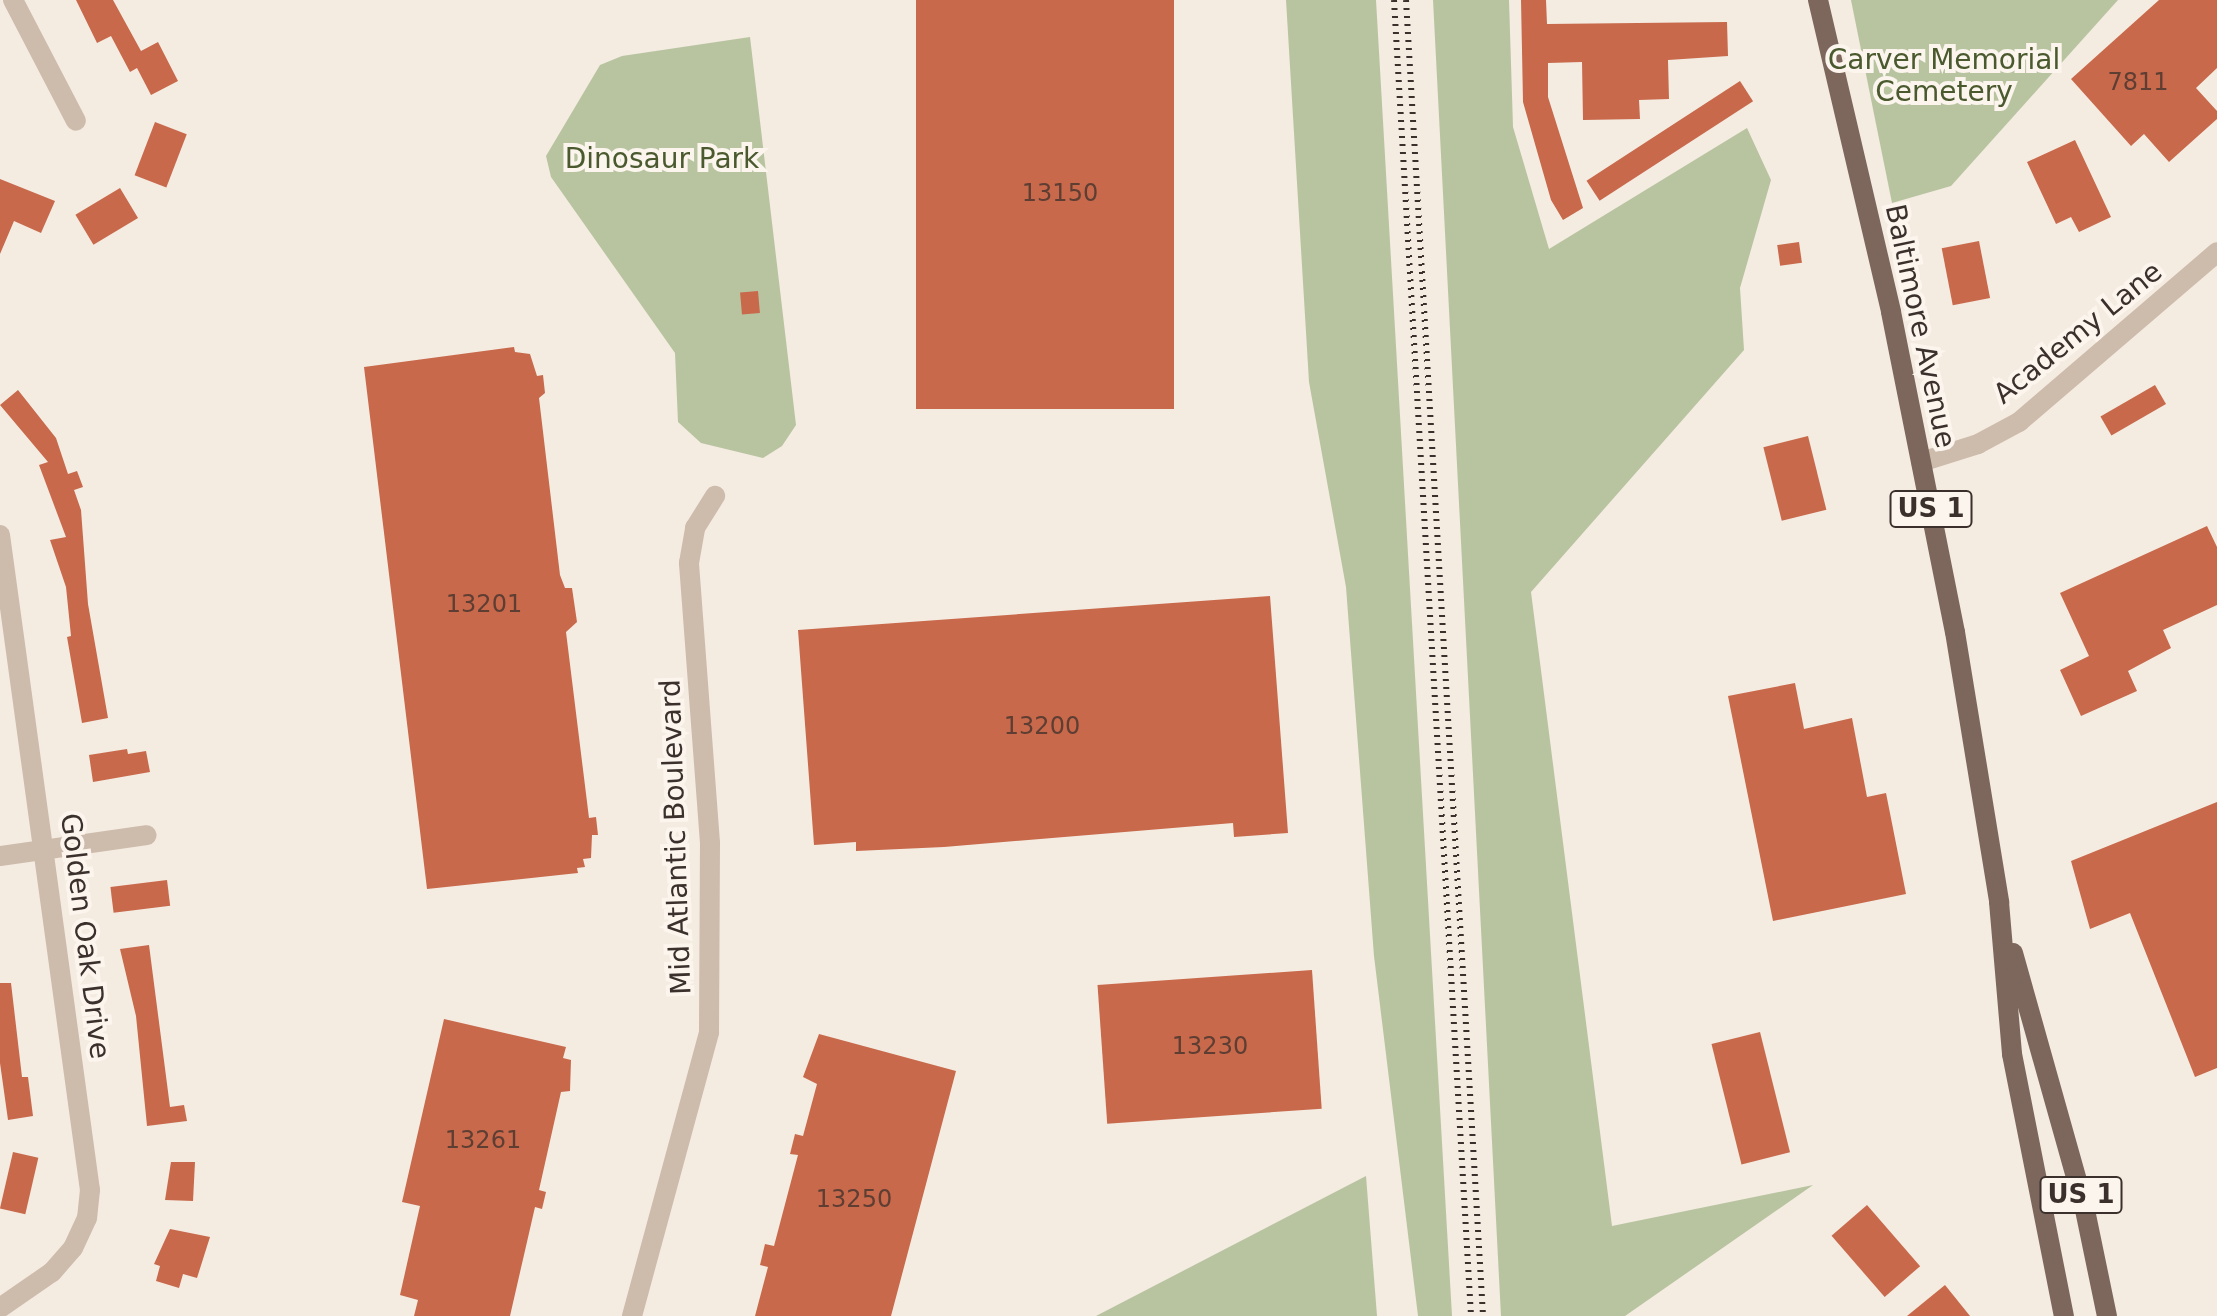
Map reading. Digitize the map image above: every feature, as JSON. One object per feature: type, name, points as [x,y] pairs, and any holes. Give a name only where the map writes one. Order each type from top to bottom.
[{"type":"main road","name":"Baltimore Avenue","points":[[1818,0],[1921,462],[1955,632],[1999,902],[2012,1054],[2064,1316]]},
{"type":"main road","name":"Baltimore Avenue","points":[[1999,902],[2085,1210],[2107,1316]]},
{"type":"street","points":[[13,0],[76,121]]},
{"type":"street","name":"Academy Lane","points":[[1921,462],[1978,444],[2019,422],[2217,252]]},
{"type":"street","name":"Mid Atlantic Boulevard","points":[[632,1316],[709,1032],[711,874],[689,563],[695,528],[715,496]]},
{"type":"street","name":"Golden Oak Drive","points":[[0,535],[46,851],[89,1207],[82,1230],[63,1260],[0,1308]]},
{"type":"street","points":[[0,856],[147,835]]},
{"type":"green space","points":[[1286,0],[1376,0],[1452,1316],[1418,1316],[1374,956],[1346,587],[1309,382]]},
{"type":"green space","points":[[1433,0],[1509,0],[1513,127],[1549,249],[1747,128],[1771,180],[1740,288],[1744,350],[1531,592],[1612,1226],[1813,1185],[1625,1316],[1501,1316]]},
{"type":"green space","name":"Carver Memorial Cemetery","points":[[1851,0],[2118,0],[1951,186],[1892,203]]},
{"type":"green space","name":"Dinosaur Park","points":[[750,37],[796,425],[782,446],[763,458],[701,443],[678,422],[675,353],[551,177],[546,156],[600,65],[622,56]]},
{"type":"green space","points":[[1366,1176],[1377,1316],[1096,1316]]},
{"type":"building","points":[[76,0],[113,0],[141,51],[158,42],[178,81],[151,95],[137,68],[130,72],[111,36],[97,43]]},
{"type":"building","points":[[916,0],[1174,0],[1174,409],[916,409]]},
{"type":"building","points":[[1521,0],[1546,0],[1547,24],[1727,22],[1728,56],[1668,60],[1669,99],[1639,100],[1640,119],[1583,120],[1582,62],[1548,63],[1548,97],[1583,208],[1563,220],[1551,200],[1523,102]]},
{"type":"building","points":[[2159,0],[2217,0],[2217,68],[2196,88],[2217,111],[2217,119],[2169,162],[2144,134],[2131,146],[2071,79]]},
{"type":"building","points":[[1740,81],[1753,101],[1600,201],[1587,181]]},
{"type":"building","points":[[155,122],[187,134],[166,187],[135,175]]},
{"type":"building","points":[[2075,140],[2111,217],[2079,232],[2071,217],[2056,224],[2027,162]]},
{"type":"building","points":[[0,179],[55,201],[41,233],[14,221],[0,254]]},
{"type":"building","points":[[120,188],[138,218],[93,245],[75,215]]},
{"type":"building","points":[[1979,241],[1990,298],[1953,305],[1942,248]]},
{"type":"building","points":[[1799,242],[1802,263],[1780,266],[1777,245]]},
{"type":"building","points":[[758,291],[760,313],[742,314],[740,293]]},
{"type":"building","points":[[514,347],[515,352],[530,354],[537,376],[543,375],[545,393],[539,398],[560,575],[565,588],[572,588],[577,622],[566,632],[589,818],[596,817],[598,835],[592,835],[591,858],[583,859],[585,867],[577,868],[578,873],[427,889],[364,367]]},
{"type":"building","points":[[2155,385],[2166,404],[2111,436],[2100,417]]},
{"type":"building","points":[[18,390],[56,438],[68,474],[77,471],[83,487],[74,490],[81,510],[88,604],[108,718],[82,723],[67,637],[71,636],[66,587],[50,540],[66,537],[39,465],[48,462],[0,405]]},
{"type":"building","points":[[1808,436],[1826,510],[1782,521],[1763,447]]},
{"type":"building","points":[[2207,526],[2217,547],[2217,605],[2163,630],[2171,648],[2128,671],[2137,691],[2081,716],[2060,670],[2089,656],[2060,593]]},
{"type":"building","points":[[1270,596],[1288,833],[1234,837],[1233,823],[944,847],[856,851],[856,842],[814,845],[798,630]]},
{"type":"building","points":[[1795,683],[1804,729],[1852,718],[1867,797],[1886,793],[1906,894],[1773,921],[1728,696]]},
{"type":"building","points":[[127,749],[128,754],[146,751],[150,772],[93,782],[89,755]]},
{"type":"building","points":[[2217,802],[2217,1068],[2195,1077],[2130,913],[2090,929],[2071,861]]},
{"type":"building","points":[[167,880],[170,906],[114,913],[110,887]]},
{"type":"building","points":[[149,945],[170,1107],[184,1105],[187,1121],[147,1126],[136,1016],[120,949]]},
{"type":"building","points":[[1312,970],[1322,1109],[1107,1124],[1098,985]]},
{"type":"building","points":[[0,983],[11,983],[22,1077],[28,1077],[33,1116],[8,1120],[0,1063]]},
{"type":"building","points":[[444,1019],[566,1047],[563,1058],[571,1060],[570,1091],[561,1092],[539,1190],[546,1192],[542,1209],[535,1207],[510,1316],[414,1316],[418,1300],[400,1295],[420,1206],[402,1202]]},
{"type":"building","points":[[1760,1032],[1790,1152],[1741,1164],[1711,1044]]},
{"type":"building","points":[[819,1034],[956,1071],[891,1316],[755,1316],[768,1267],[760,1265],[765,1244],[774,1246],[798,1155],[790,1154],[795,1134],[803,1136],[817,1084],[803,1077]]},
{"type":"building","points":[[13,1152],[38,1158],[25,1214],[0,1209]]},
{"type":"building","points":[[171,1162],[195,1162],[193,1201],[165,1200]]},
{"type":"building","points":[[1867,1205],[1920,1266],[1885,1297],[1832,1236]]},
{"type":"building","points":[[170,1229],[210,1237],[197,1278],[183,1274],[179,1288],[156,1281],[160,1266],[154,1264]]},
{"type":"building","points":[[1945,1285],[1970,1316],[1907,1316]]},
{"type":"railway","points":[[1394,0],[1471,1316]]},
{"type":"railway","points":[[1406,0],[1483,1316]]}]
